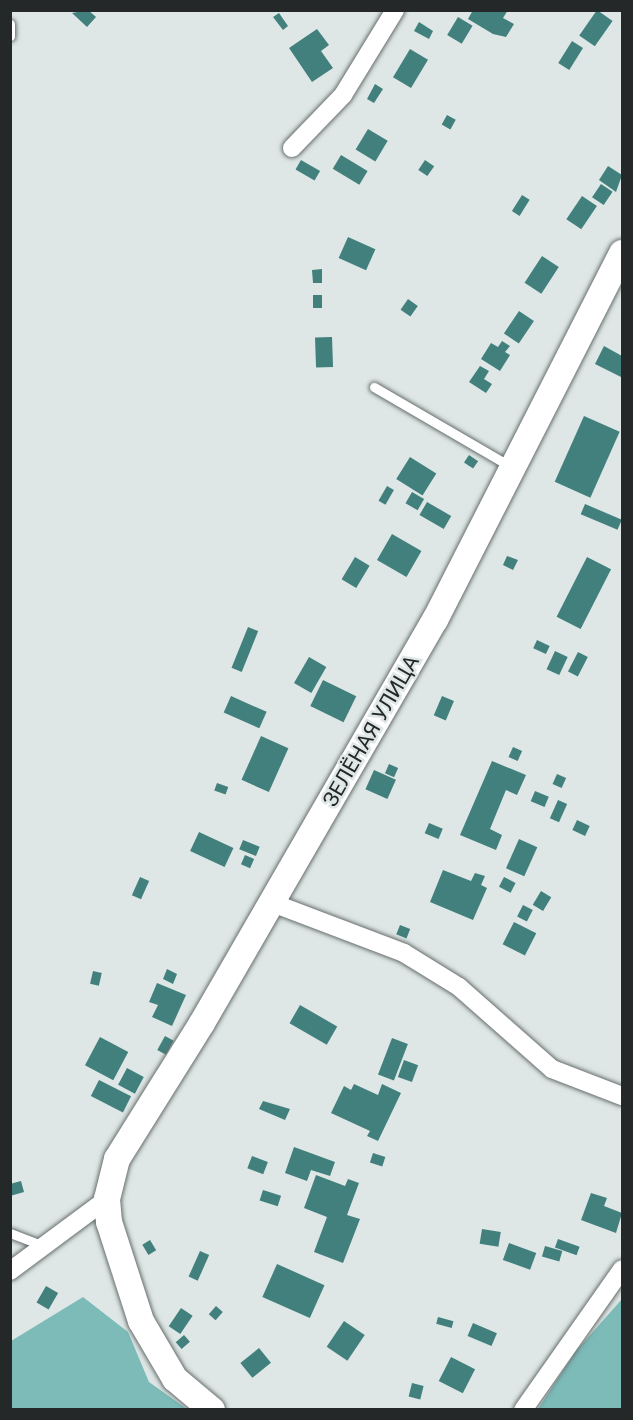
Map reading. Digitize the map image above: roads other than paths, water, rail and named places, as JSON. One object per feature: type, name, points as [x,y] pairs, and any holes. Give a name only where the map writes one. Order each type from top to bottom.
[{"type":"street","points":[[292,148],[343,95],[395,10]]},
{"type":"street","name":"ЗЕЛЁНАЯ УЛИЦА","points":[[107,1200],[117,1159],[386,706],[515,469],[622,253]]},
{"type":"street","points":[[270,902],[404,953],[459,987],[552,1069],[622,1096]]},
{"type":"street","points":[[10,1270],[107,1200],[114,1243],[152,1344],[175,1378],[212,1410]]},
{"type":"street","points":[[523,1410],[622,1269]]},
{"type":"lane","points":[[10,24],[10,36]]},
{"type":"lane","points":[[374,387],[515,469]]},
{"type":"lane","points":[[10,1233],[44,1246]]}]
